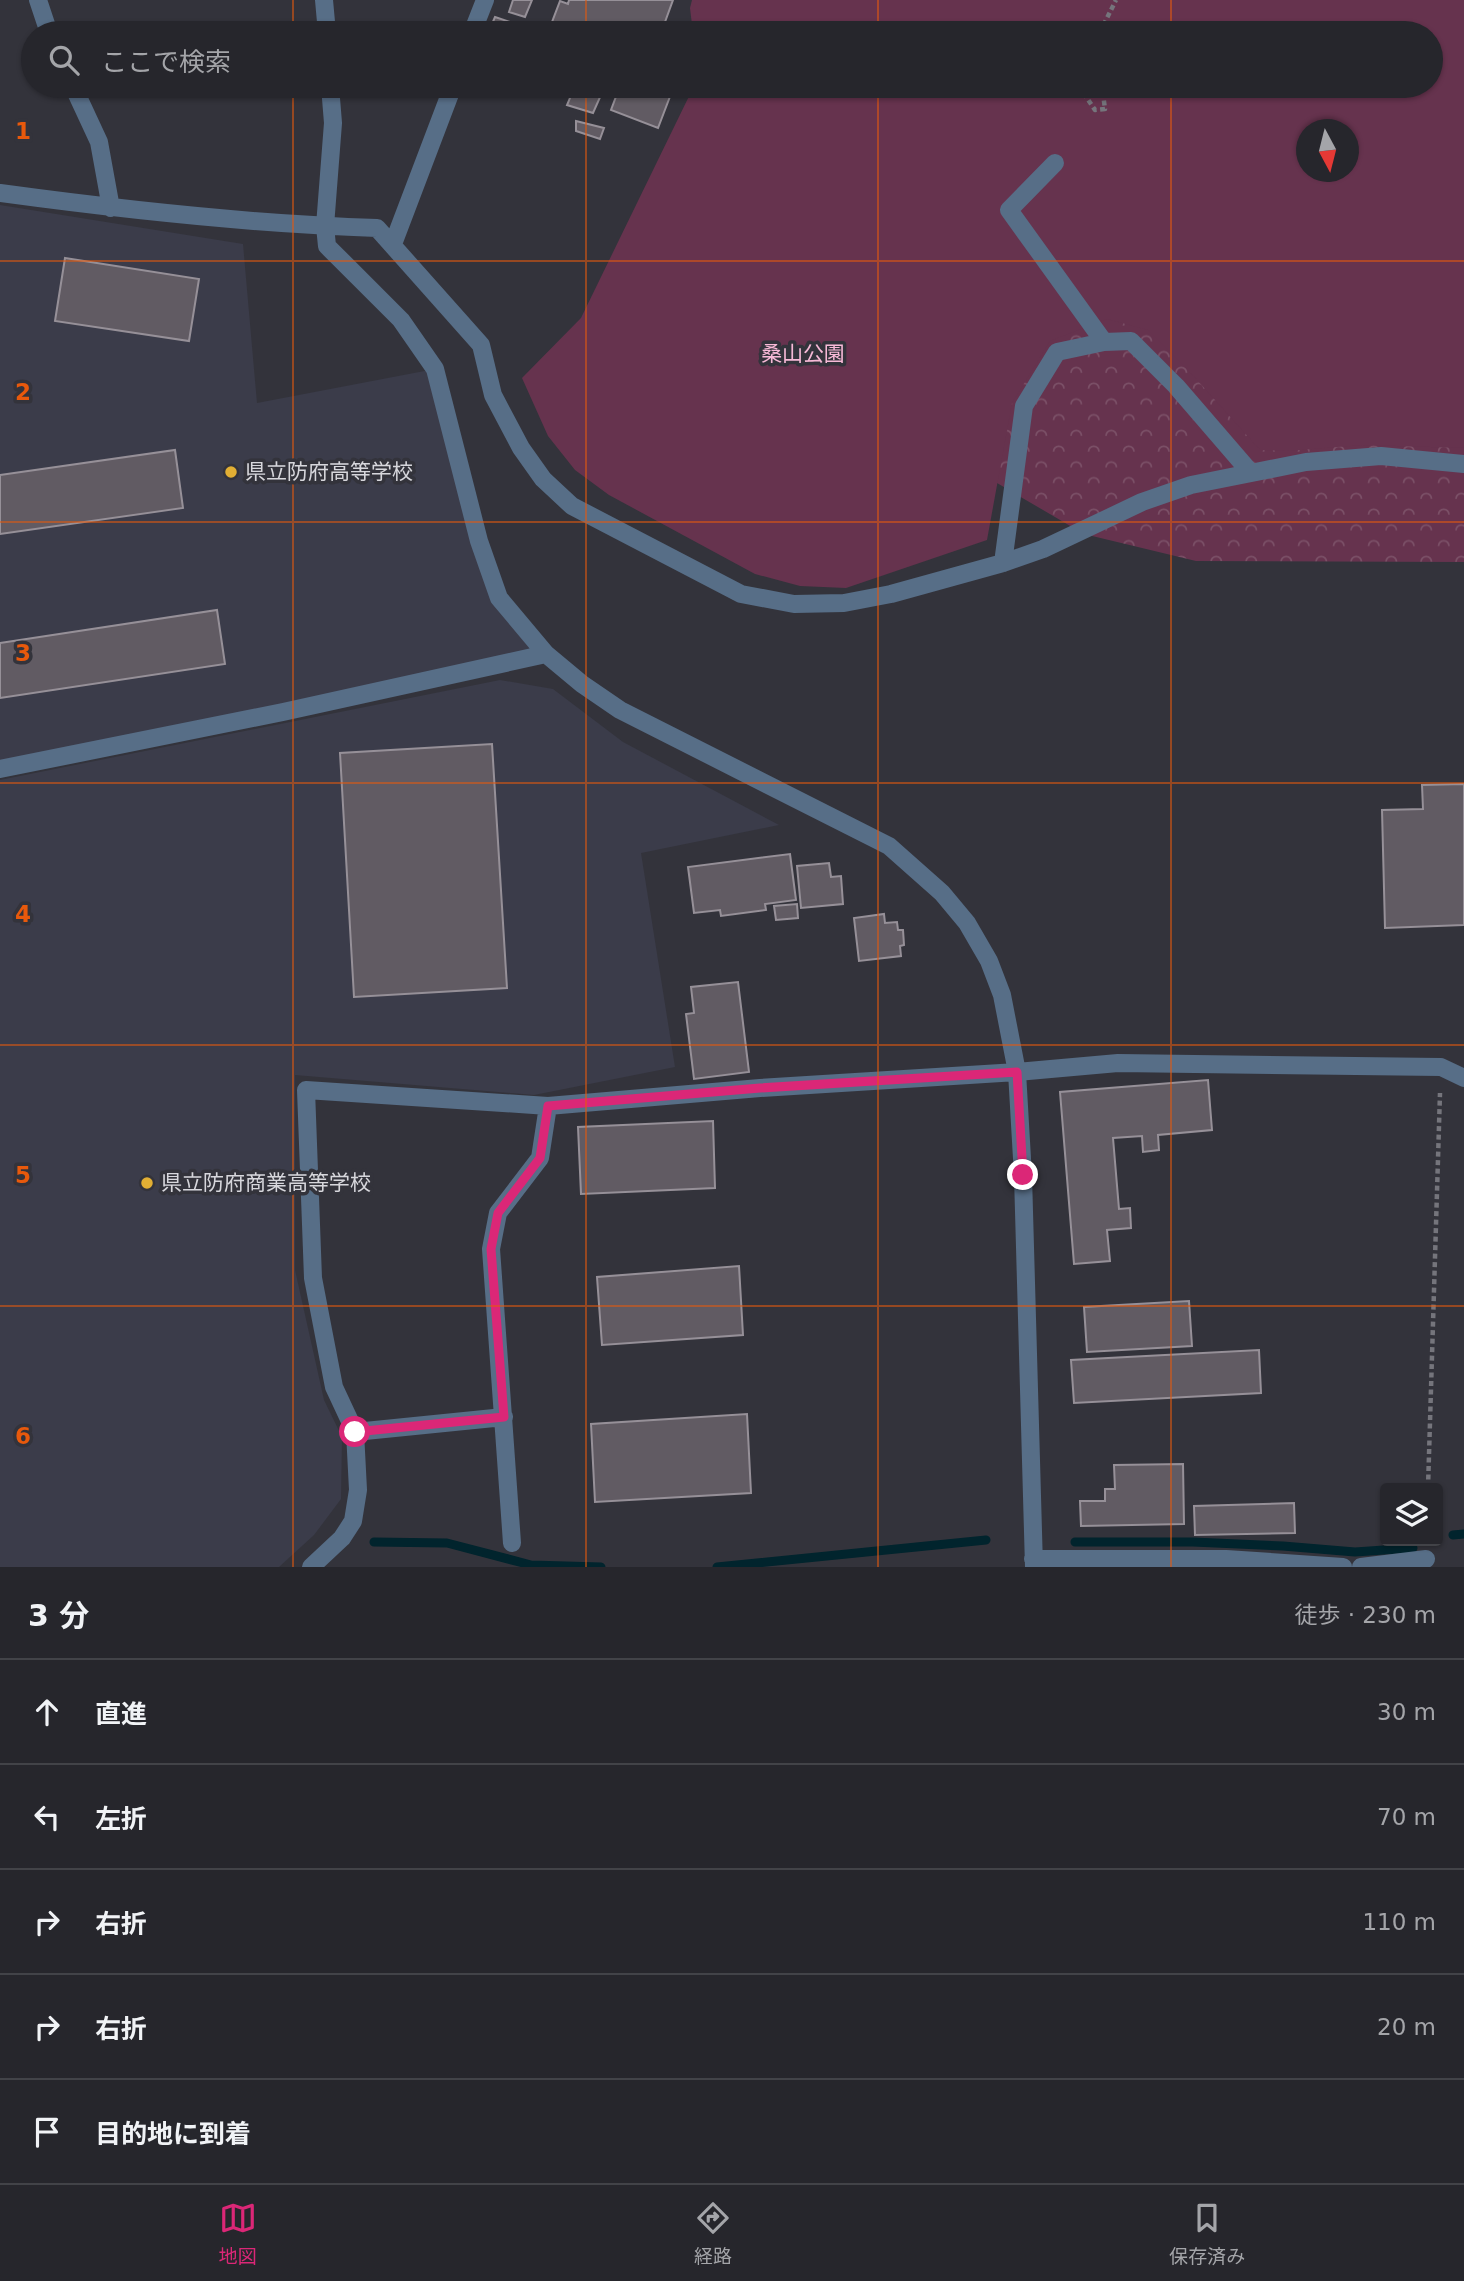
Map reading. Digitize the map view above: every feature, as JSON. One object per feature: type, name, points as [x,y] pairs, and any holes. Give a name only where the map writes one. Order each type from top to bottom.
[{"type":"street","points":[[38,0],[45,21]]},
{"type":"street","points":[[324,0],[326,21]]},
{"type":"street","points":[[477,21],[485,0]]},
{"type":"street","points":[[79,98],[99,142],[111,208]]},
{"type":"street","points":[[331,98],[333,123],[327,246],[401,320],[435,369],[479,541],[499,598],[546,654],[582,684],[620,710],[888,846],[942,893],[967,923],[989,961],[1002,995],[1017,1072],[1023,1175],[1034,1563],[1226,1559],[1343,1567]]},
{"type":"street","points":[[393,244],[448,98]]},
{"type":"street","points":[[1055,163],[1009,210],[1104,342]]},
{"type":"street","points":[[0,193],[111,208],[377,228],[481,345],[493,396],[521,448],[543,479],[572,506],[741,594],[794,604],[844,603],[891,594],[1003,563],[1043,548],[1142,502],[1191,485],[1251,472],[1306,463],[1381,456],[1464,464]]},
{"type":"street","points":[[1003,563],[1024,406],[1057,352],[1104,342],[1131,341],[1251,472]]},
{"type":"street","points":[[0,769],[283,712],[546,654]]},
{"type":"street","points":[[311,1567],[342,1538],[353,1521],[358,1490],[355,1432],[334,1387],[313,1278],[306,1090],[548,1106],[1118,1063],[1441,1068],[1464,1078]]},
{"type":"street","points":[[512,1542],[491,1249],[498,1213],[540,1158],[548,1106]]},
{"type":"street","points":[[355,1432],[504,1417]]},
{"type":"street","points":[[1361,1567],[1426,1559]]},
{"type":"path","points":[[1106,21],[1116,0]]},
{"type":"path","points":[[1087,98],[1095,110],[1104,109],[1103,98]]},
{"type":"path","points":[[1428,1483],[1441,1068]]},
{"type":"shaded area","name":"県立防府高等学校","points":[[0,205],[243,244],[257,403],[435,369],[499,598],[546,654],[0,769]]},
{"type":"shaded area","name":"県立防府商業高等学校","points":[[500,680],[553,689],[623,742],[779,825],[641,853],[675,1067],[534,1095],[295,1075],[295,1270],[324,1400],[342,1437],[341,1499],[314,1535],[279,1567],[0,1567],[0,780]]},
{"type":"green space","name":"桑山公園","points":[[692,0],[1464,0],[1464,448],[1362,445],[1287,451],[1260,450],[1148,330],[1107,319],[1050,341],[1012,403],[987,540],[846,588],[800,586],[755,574],[609,495],[575,470],[548,436],[522,378],[581,318],[688,98],[1443,98],[1443,21],[692,21],[690,8]]},
{"type":"green space","points":[[1464,0],[1464,562],[1196,561],[1084,534],[857,401],[706,142],[1276,98],[1443,98],[1443,21]]},
{"type":"building","points":[[513,0],[532,0],[525,17],[509,12]]},
{"type":"building","points":[[569,0],[673,0],[665,21],[552,21],[560,1],[568,4]]},
{"type":"building","points":[[570,98],[600,98],[593,113],[567,105]]},
{"type":"building","points":[[616,98],[669,98],[658,128],[611,110]]},
{"type":"building","points":[[576,121],[604,128],[600,139],[576,131]]},
{"type":"building","points":[[65,258],[199,279],[189,341],[55,321]]},
{"type":"building","points":[[175,450],[183,508],[0,534],[0,475]]},
{"type":"building","points":[[217,610],[225,664],[0,698],[0,643]]},
{"type":"building","points":[[492,744],[507,988],[354,997],[340,753]]},
{"type":"building","points":[[1464,784],[1464,925],[1385,928],[1382,810],[1423,809],[1422,785]]},
{"type":"building","points":[[790,854],[796,900],[765,904],[766,910],[721,916],[720,910],[694,913],[688,867]]},
{"type":"building","points":[[829,863],[831,877],[841,876],[843,904],[801,908],[797,866]]},
{"type":"building","points":[[797,904],[798,918],[776,920],[774,906]]},
{"type":"building","points":[[884,914],[885,923],[897,922],[898,930],[903,930],[904,945],[900,946],[901,956],[859,961],[854,918]]},
{"type":"building","points":[[738,982],[749,1072],[694,1079],[686,1014],[694,1013],[691,987]]},
{"type":"building","points":[[1208,1080],[1212,1130],[1158,1135],[1159,1150],[1143,1152],[1142,1136],[1113,1138],[1119,1209],[1130,1208],[1131,1228],[1107,1230],[1110,1261],[1074,1264],[1060,1092]]},
{"type":"building","points":[[713,1121],[715,1188],[581,1194],[578,1127]]},
{"type":"building","points":[[739,1266],[743,1335],[602,1345],[597,1277]]},
{"type":"building","points":[[1189,1301],[1192,1346],[1087,1352],[1084,1307]]},
{"type":"building","points":[[1259,1350],[1261,1393],[1074,1403],[1071,1360]]},
{"type":"building","points":[[747,1414],[751,1493],[595,1502],[591,1424]]},
{"type":"building","points":[[1183,1464],[1184,1524],[1081,1526],[1080,1501],[1105,1501],[1105,1489],[1115,1489],[1114,1465]]},
{"type":"building","points":[[1294,1503],[1295,1533],[1195,1535],[1194,1506]]},
{"type":"waterway","points":[[1453,1535],[1464,1534]]},
{"type":"waterway","points":[[717,1567],[986,1540]]},
{"type":"waterway","points":[[374,1542],[447,1543],[531,1565],[601,1567]]},
{"type":"waterway","points":[[1075,1542],[1193,1542],[1355,1552],[1413,1548]]},
{"type":"place","name":"県立防府高等学校","points":[[231,472]]},
{"type":"place","name":"県立防府商業高等学校","points":[[147,1183]]},
{"type":"route","points":[[355,1432],[504,1417],[491,1249],[498,1213],[540,1158],[548,1106],[760,1088],[1017,1072],[1023,1175]]}]
